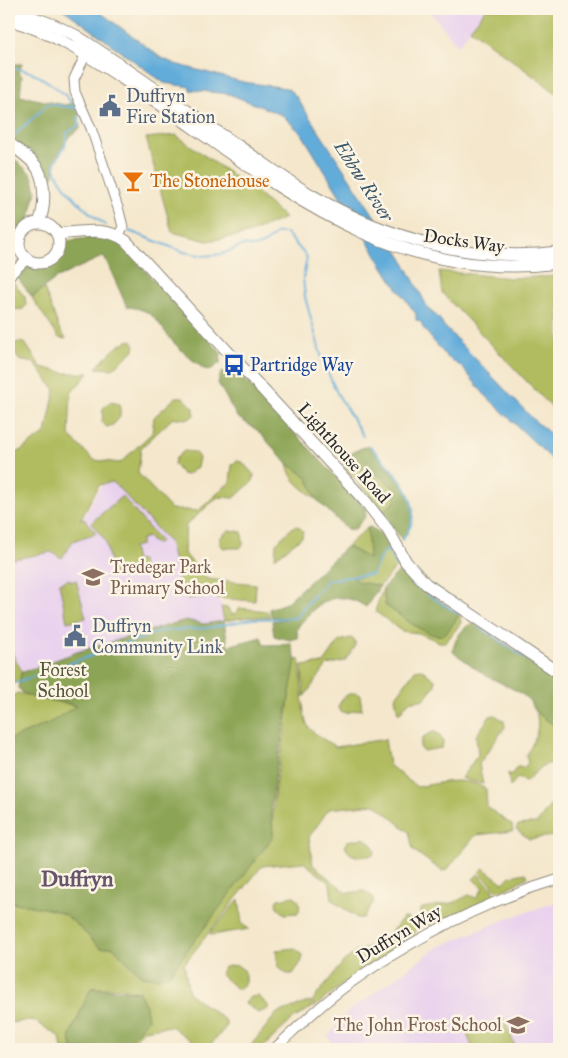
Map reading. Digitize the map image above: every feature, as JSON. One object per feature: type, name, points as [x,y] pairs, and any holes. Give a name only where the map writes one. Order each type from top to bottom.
[{"type":"main road","name":"Docks Way","points":[[10,9],[75,35],[281,176],[330,206],[390,232],[447,248],[487,254],[559,252]]},
{"type":"main road","name":"Docks Way","points":[[9,20],[33,28],[86,54],[302,202],[335,221],[400,248],[453,260],[486,265],[527,266],[559,263]]},
{"type":"main road","points":[[9,143],[38,170],[44,194],[43,214],[39,223]]},
{"type":"main road","points":[[39,223],[50,226],[58,234],[59,248],[55,256],[44,262],[37,263],[27,259],[20,247],[20,237],[26,228],[39,223]]},
{"type":"main road","points":[[58,234],[99,231],[119,235]]},
{"type":"main road","name":"Lighthouse Road","points":[[119,235],[140,254],[366,502],[388,530],[415,574],[426,584],[559,673]]},
{"type":"street","points":[[86,54],[74,79],[75,92],[91,128],[119,211],[123,227],[119,235]]},
{"type":"street","points":[[9,276],[27,259]]},
{"type":"street","name":"Duffryn Way","points":[[274,1049],[348,985],[426,935],[500,898],[559,879]]},
{"type":"shaded area","points":[[428,9],[486,9],[458,46]]},
{"type":"shaded area","name":"Tredegar Park Primary School","points":[[113,482],[169,542],[183,594],[188,599],[213,595],[221,603],[224,621],[204,624],[186,620],[171,623],[23,671],[12,653],[9,633],[9,560],[51,552],[62,558],[73,541],[95,533],[83,518],[101,486]]},
{"type":"shaded area","points":[[559,901],[559,1049],[334,1049],[328,1036],[348,1012],[438,947],[509,918]]},
{"type":"green space","points":[[486,9],[559,9],[559,95],[470,29]]},
{"type":"green space","points":[[9,64],[22,64],[18,73],[22,76],[20,96],[65,105],[74,103],[79,113],[80,129],[69,137],[61,149],[54,169],[54,176],[45,181],[9,139]]},
{"type":"green space","points":[[176,135],[257,193],[285,218],[248,234],[207,241],[172,232],[146,138]]},
{"type":"green space","points":[[9,154],[32,175],[36,191],[29,220],[17,234],[9,251]]},
{"type":"green space","points":[[105,238],[120,243],[221,353],[220,363],[210,370],[204,369],[174,343],[150,314],[137,308],[127,307],[104,256],[56,278],[32,297],[16,276],[27,265],[43,266],[57,258],[64,241]]},
{"type":"green space","points":[[439,271],[511,278],[559,276],[559,415],[442,293]]},
{"type":"green space","points":[[11,279],[25,297],[26,306],[23,309],[9,310],[9,281]]},
{"type":"green space","points":[[44,288],[59,328],[66,339],[59,338],[32,298]]},
{"type":"green space","points":[[131,340],[135,345],[134,350],[113,369],[96,368],[117,347]]},
{"type":"green space","points":[[18,342],[25,343],[41,367],[65,373],[89,373],[71,393],[69,436],[94,460],[120,463],[152,433],[154,417],[176,397],[183,397],[194,408],[194,415],[189,419],[173,418],[141,448],[138,473],[171,509],[198,511],[230,482],[232,465],[236,461],[242,462],[254,475],[253,481],[234,498],[218,497],[186,525],[184,553],[207,579],[256,584],[255,601],[216,598],[213,595],[188,599],[182,594],[169,542],[113,482],[99,485],[80,520],[83,518],[96,533],[73,541],[62,558],[51,552],[9,560],[9,451],[17,453],[46,433],[55,390],[34,363],[19,360],[13,350],[14,344]]},
{"type":"green space","points":[[226,370],[236,370],[365,508],[366,516],[354,530],[347,529],[317,500],[307,477],[287,463],[257,430],[237,417],[218,383],[221,373]]},
{"type":"green space","points":[[110,402],[120,404],[120,417],[113,425],[107,427],[102,423],[103,408]]},
{"type":"green space","points":[[370,446],[398,478],[406,489],[411,501],[413,514],[410,527],[402,540],[389,519],[343,465],[354,452]]},
{"type":"green space","points":[[370,446],[398,478],[406,489],[411,501],[413,514],[410,527],[402,540],[382,511],[395,502],[394,489],[385,480],[367,470],[360,469],[348,473],[343,465],[354,452]]},
{"type":"green space","points":[[184,451],[195,452],[199,458],[197,467],[187,475],[182,474],[174,464],[175,459]]},
{"type":"green space","points":[[287,463],[307,477],[317,500],[294,480]]},
{"type":"green space","points":[[122,496],[160,541],[157,544],[148,537],[141,539],[141,545],[133,547],[136,561],[141,560],[143,568],[113,575],[105,540],[91,523]]},
{"type":"green space","points":[[294,526],[299,527],[303,531],[302,537],[275,558],[276,543]]},
{"type":"green space","points":[[370,527],[386,537],[390,546],[381,556],[373,574],[353,578],[359,582],[380,586],[366,607],[350,599],[336,598],[329,600],[315,608],[302,622],[297,630],[297,638],[290,640],[274,636],[272,621],[291,618],[272,617],[269,609],[286,603],[347,546],[369,559],[367,528]]},
{"type":"green space","points":[[367,528],[370,559],[347,546]]},
{"type":"green space","points":[[229,530],[242,532],[243,545],[240,548],[224,548],[220,545],[220,538]]},
{"type":"green space","points":[[390,546],[398,565],[380,586],[359,582],[352,578],[373,574],[381,556]]},
{"type":"green space","points":[[398,572],[459,614],[447,632],[437,635],[422,630],[385,605],[383,588]]},
{"type":"green space","points":[[70,579],[71,582],[76,580],[86,618],[67,622],[59,583]]},
{"type":"green space","points":[[383,588],[385,605],[422,630],[438,635],[444,634],[460,614],[461,623],[446,642],[439,642],[419,633],[401,631],[375,611]]},
{"type":"green space","points":[[221,607],[228,608],[231,614],[235,614],[239,608],[267,611],[270,617],[248,617],[224,621]]},
{"type":"green space","name":"Forest School","points":[[186,620],[204,624],[224,621],[228,646],[261,637],[264,645],[291,644],[296,660],[271,807],[273,837],[169,975],[157,978],[141,976],[113,947],[101,948],[62,913],[9,900],[9,740],[51,722],[76,706],[38,699],[24,693],[18,688],[21,673],[77,652]]},
{"type":"green space","points":[[473,623],[559,678],[559,729],[536,712],[529,700],[519,692],[485,675],[453,652],[459,634]]},
{"type":"green space","points":[[9,633],[12,653],[26,679],[9,685]]},
{"type":"green space","points":[[351,638],[355,641],[355,647],[345,661],[327,665],[304,697],[302,666],[324,663],[339,641]]},
{"type":"green space","points":[[299,659],[303,706],[307,723],[313,732],[336,747],[385,739],[389,765],[417,787],[452,781],[469,782],[478,785],[486,789],[487,807],[512,825],[513,831],[476,835],[447,870],[442,871],[413,850],[409,832],[375,804],[329,809],[309,837],[313,865],[347,893],[364,891],[373,897],[373,903],[363,918],[357,918],[332,900],[330,883],[303,862],[262,866],[184,964],[189,993],[226,1021],[226,1027],[208,1048],[202,1049],[171,1026],[143,1030],[128,1049],[124,1049],[139,992],[119,988],[91,988],[70,1035],[72,1049],[62,1049],[60,1037],[33,1020],[9,1023],[9,900],[62,913],[101,948],[113,947],[141,976],[273,837],[273,809],[276,784],[292,677],[296,660]]},
{"type":"green space","points":[[421,669],[435,680],[435,685],[425,699],[408,702],[398,713],[395,698],[415,670]]},
{"type":"green space","points":[[18,693],[76,706],[51,722],[9,740],[9,697]]},
{"type":"green space","points":[[356,693],[360,695],[362,709],[345,713],[340,711],[338,707],[343,699],[347,695]]},
{"type":"green space","points":[[536,712],[559,729],[559,761],[544,765],[526,781],[517,778],[510,787],[508,773],[511,775],[517,767],[525,767],[528,763],[526,756],[534,740],[538,724]]},
{"type":"green space","points":[[495,715],[504,721],[505,727],[479,764],[483,784],[461,778],[478,755],[476,736],[490,716]]},
{"type":"green space","points":[[434,732],[439,734],[443,742],[442,748],[423,751],[420,747],[422,739]]},
{"type":"green space","points":[[555,799],[559,799],[559,828],[553,836],[529,839],[516,829],[518,825],[537,823]]},
{"type":"green space","points":[[364,838],[373,846],[375,851],[373,855],[360,857],[352,855],[345,845],[347,841]]},
{"type":"green space","points":[[483,868],[503,883],[510,876],[526,873],[528,877],[506,889],[498,891],[479,872]]},
{"type":"green space","points":[[478,874],[493,889],[495,896],[434,925],[422,921],[420,912],[422,908],[453,903],[469,895],[476,898],[483,888],[473,879]]},
{"type":"green space","points":[[294,896],[298,899],[299,903],[298,913],[285,914],[277,907],[276,902],[278,899]]},
{"type":"green space","points":[[239,899],[242,924],[249,929],[211,935],[210,933]]},
{"type":"green space","points":[[403,918],[411,919],[415,925],[416,930],[412,938],[355,975],[313,1008],[313,1000],[344,961],[356,952],[383,941]]},
{"type":"green space","points":[[295,948],[302,955],[302,961],[293,974],[287,974],[278,967],[276,950]]},
{"type":"green space","points":[[237,965],[245,971],[245,984],[240,989],[237,989],[220,974],[224,967]]},
{"type":"green space","points":[[91,988],[139,992],[146,1006],[148,1019],[124,1049],[72,1049],[70,1035]]},
{"type":"green space","points":[[258,996],[268,1005],[268,1009],[258,1013],[245,1003],[250,997]]},
{"type":"green space","points":[[311,1001],[311,1008],[293,1019],[261,1049],[248,1049],[277,1013]]},
{"type":"green space","points":[[504,1019],[516,1049],[473,1049],[467,1034]]},
{"type":"water","points":[[63,9],[96,9],[160,57],[175,64],[243,82],[287,88],[295,95],[402,258],[429,310],[439,318],[443,325],[535,421],[559,441],[559,466],[484,394],[462,367],[447,357],[423,328],[421,322],[416,320],[416,314],[390,278],[302,134],[282,115],[229,94],[190,90],[190,87],[164,83]]},
{"type":"waterway","points":[[9,68],[24,70],[46,80],[67,97],[77,110]]},
{"type":"waterway","points":[[13,136],[48,104],[75,108]]},
{"type":"waterway","points":[[79,116],[79,125],[67,133],[65,146],[54,164],[56,172],[67,190],[91,214],[106,225]]},
{"type":"waterway","points":[[129,231],[184,252],[204,256],[222,254],[244,245],[254,247],[265,243],[277,233],[286,233],[307,257],[303,279],[305,297],[322,359],[337,393],[363,436]]},
{"type":"waterway","points":[[370,446],[398,478],[406,489],[411,501],[413,514],[410,527],[402,540]]},
{"type":"waterway","points":[[390,546],[388,549],[393,560],[408,579],[427,594],[459,614]]},
{"type":"waterway","points":[[9,685],[161,631],[208,628],[252,619],[295,618],[327,580],[373,574],[381,556],[388,549]]},
{"type":"waterway","points":[[479,627],[559,681]]},
{"type":"waterway","points":[[318,1045],[320,1049]]},
{"type":"place","name":"Duffryn Fire Station","points":[[110,106]]},
{"type":"place","name":"The Stonehouse","points":[[133,181]]},
{"type":"place","name":"Partridge Way","points":[[234,365]]},
{"type":"place","name":"Tredegar Park Primary School","points":[[93,577]]},
{"type":"place","name":"Duffryn Community Link","points":[[75,636]]},
{"type":"place","name":"The John Frost School","points":[[518,1025]]},
{"type":"district","name":"Duffryn","points":[[77,878]]},
{"type":"water label","name":"Ebbw River","points":[[364,181]]}]
